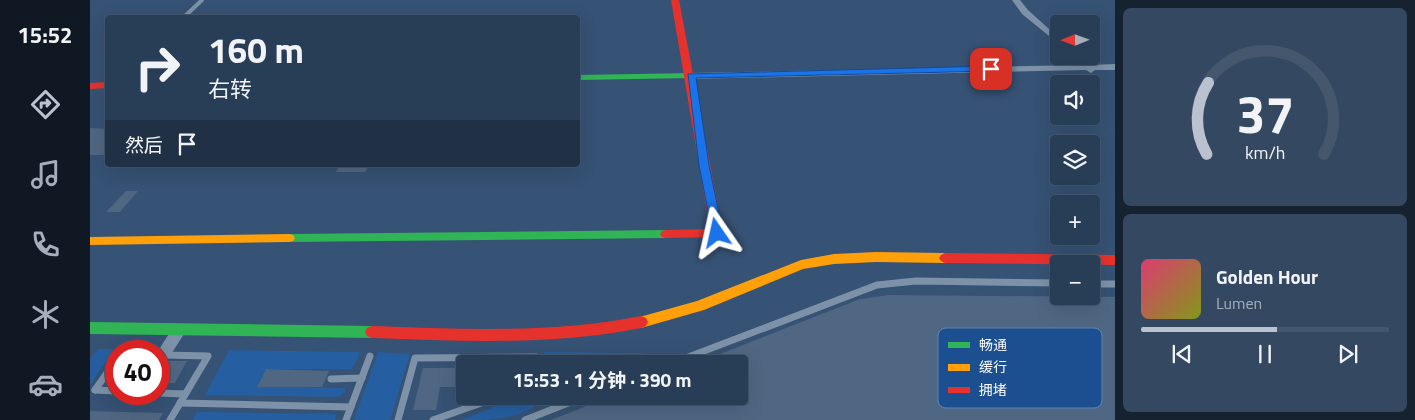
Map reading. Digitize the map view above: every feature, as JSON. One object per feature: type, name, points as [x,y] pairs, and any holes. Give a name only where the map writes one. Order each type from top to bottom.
[{"type":"street","points":[[90,241],[717,233],[704,165],[691,76],[675,0]]},
{"type":"street","points":[[1016,0],[1025,12],[1050,34]]},
{"type":"street","points":[[1087,67],[1096,74]]},
{"type":"street","points":[[580,78],[1115,67]]},
{"type":"street","points":[[90,86],[105,86]]},
{"type":"street","points":[[90,328],[555,335],[621,326],[663,317],[699,306],[802,266],[834,259],[876,257],[1115,260]]},
{"type":"street","points":[[170,342],[179,330]]},
{"type":"lane","points":[[186,15],[202,0]]},
{"type":"lane","points":[[694,355],[877,285],[916,281],[1050,283]]},
{"type":"lane","points":[[1100,284],[1115,284]]},
{"type":"lane","points":[[170,355],[208,356],[170,420]]},
{"type":"lane","points":[[346,420],[370,356]]},
{"type":"lane","points":[[398,420],[415,358],[456,358]]},
{"type":"lane","points":[[105,376],[95,390],[105,390]]},
{"type":"lane","points":[[331,379],[362,378]]},
{"type":"lane","points":[[170,393],[185,394]]},
{"type":"lane","points":[[180,404],[351,407]]},
{"type":"lane","points":[[433,420],[476,405]]},
{"type":"lane","points":[[525,420],[563,405]]},
{"type":"shaded area","points":[[98,349],[105,349],[105,363],[90,385],[90,360]]},
{"type":"shaded area","points":[[229,350],[360,352],[351,369],[266,369],[257,386],[345,388],[345,392],[339,397],[205,395]]},
{"type":"shaded area","points":[[378,352],[410,354],[390,420],[354,420]]},
{"type":"shaded area","points":[[544,352],[645,353],[642,355],[545,355]]},
{"type":"shaded area","points":[[499,405],[536,405],[513,416],[503,418],[460,420]]},
{"type":"shaded area","points":[[197,412],[337,414],[335,420],[192,420]]},
{"type":"building","points":[[90,128],[105,129],[105,155],[90,155]]},
{"type":"building","points":[[339,167],[368,167],[365,172],[336,172]]},
{"type":"building","points":[[126,191],[138,191],[120,212],[106,212]]},
{"type":"building","points":[[889,295],[1050,296],[1050,305],[1100,305],[1100,297],[1115,297],[1115,420],[551,420],[589,405],[748,405],[748,355],[718,355],[860,299]]},
{"type":"building","points":[[170,361],[187,361],[175,383],[170,383]]},
{"type":"building","points":[[423,368],[456,368],[456,387],[440,387],[436,410],[413,410]]},
{"type":"building","points":[[266,369],[329,371],[322,387],[257,387]]},
{"type":"building","points":[[90,411],[163,413],[159,420],[90,420]]},
{"type":"traffic: fast","points":[[580,78],[691,76]]},
{"type":"traffic: fast","points":[[289,238],[666,234]]},
{"type":"traffic: fast","points":[[90,328],[372,332]]},
{"type":"traffic: slow","points":[[90,241],[289,238]]},
{"type":"traffic: slow","points":[[641,322],[699,306],[801,265],[834,259],[876,257],[945,258]]},
{"type":"traffic: jam","points":[[666,234],[717,233],[675,0]]},
{"type":"traffic: jam","points":[[90,86],[105,85]]},
{"type":"traffic: jam","points":[[945,258],[1115,260]]},
{"type":"traffic: jam","points":[[372,332],[507,336],[541,335],[608,329],[641,322]]},
{"type":"route","points":[[717,233],[704,165],[691,76],[991,69]]}]
